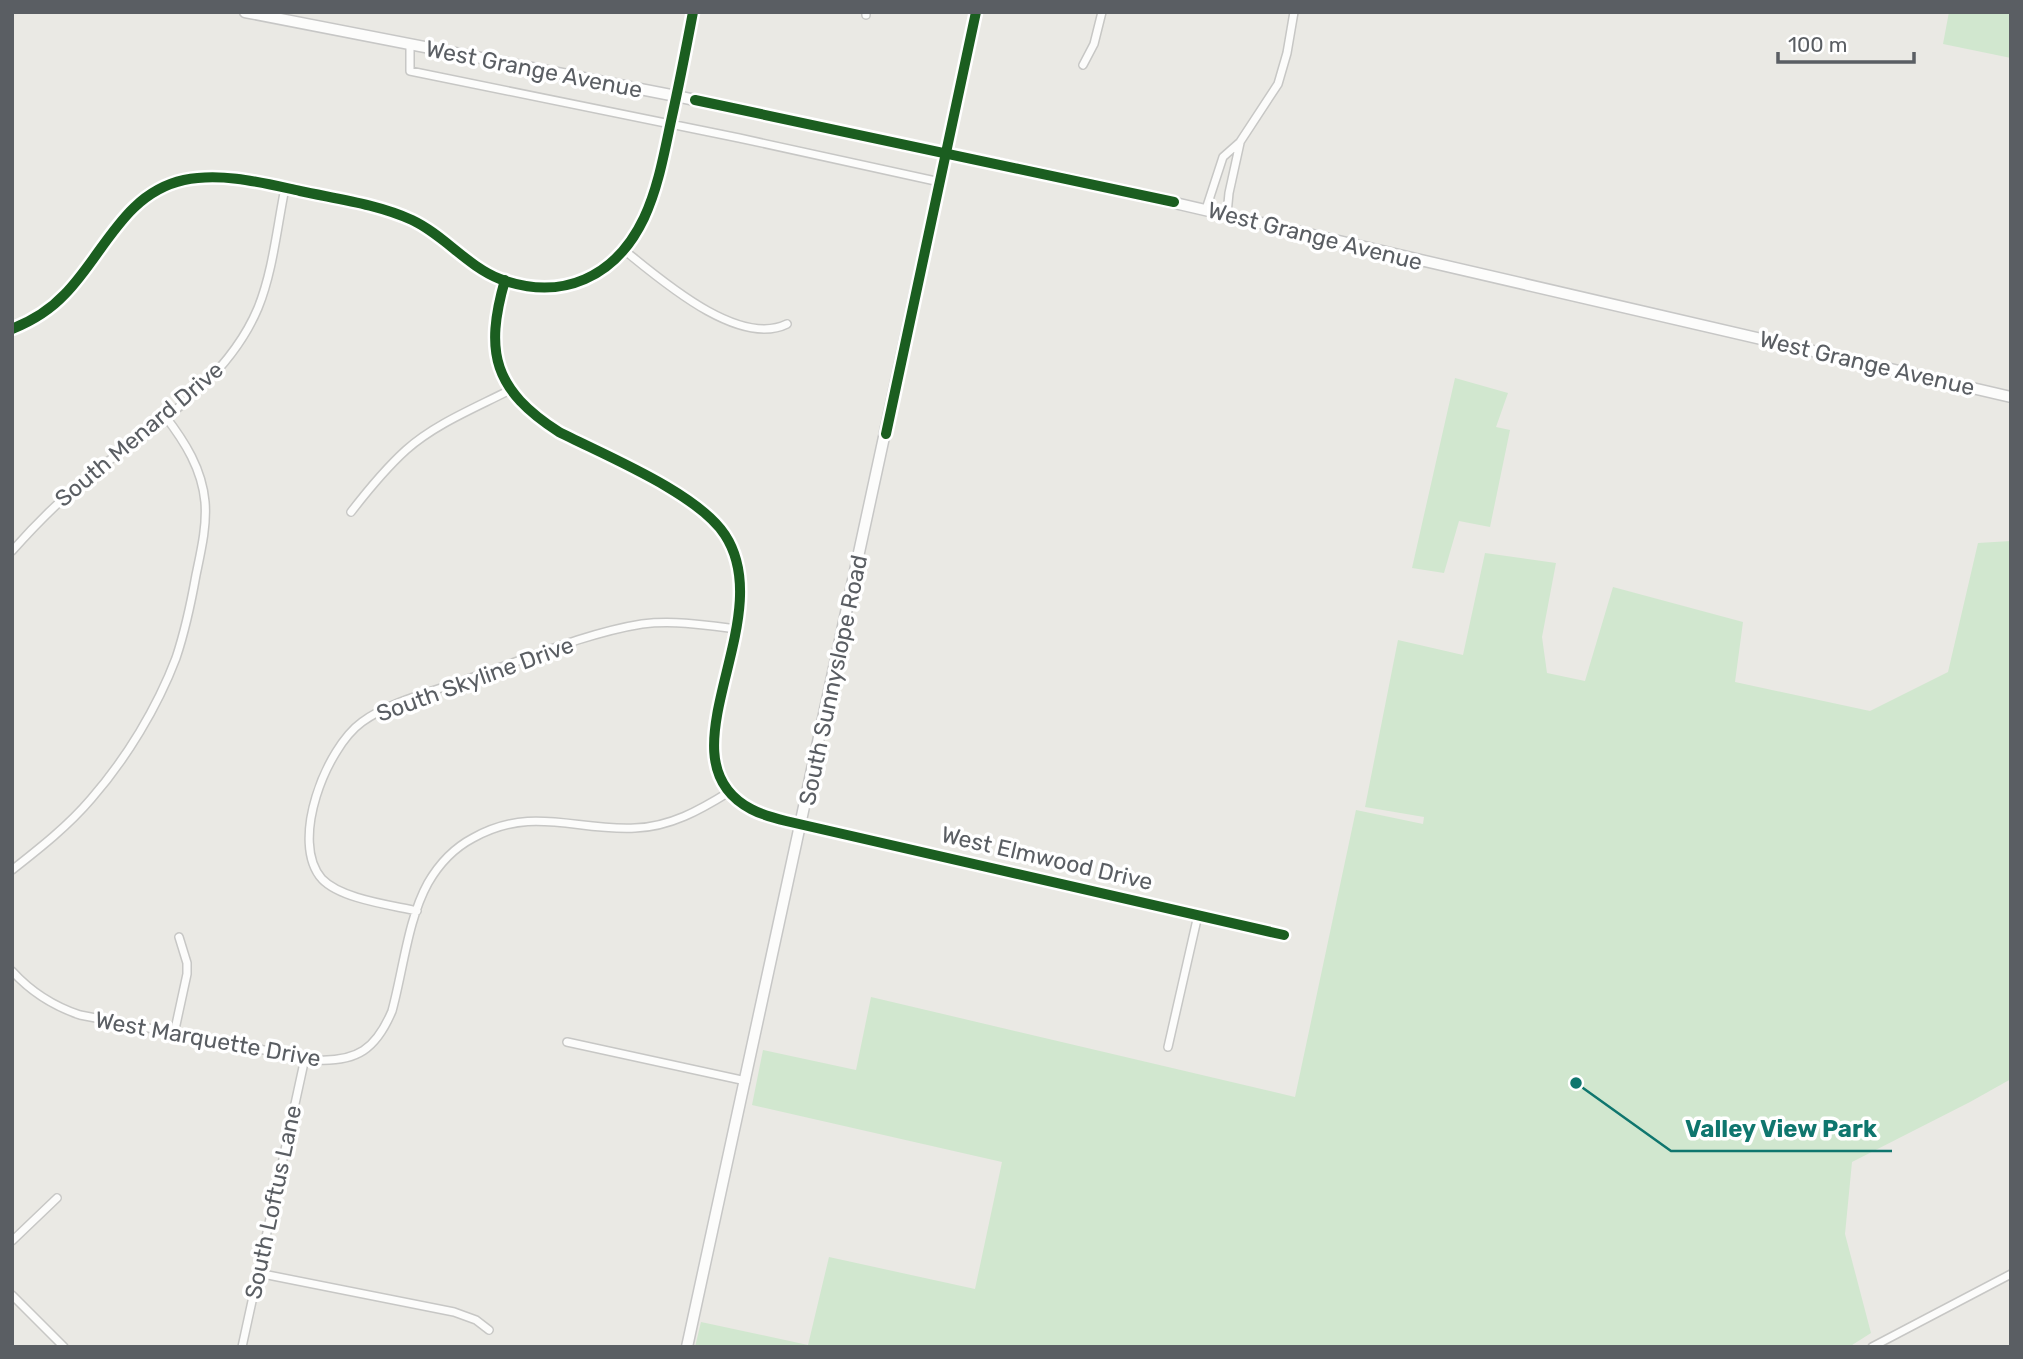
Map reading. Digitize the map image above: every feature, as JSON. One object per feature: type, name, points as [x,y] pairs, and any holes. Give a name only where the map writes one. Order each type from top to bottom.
[{"type":"street","name":"West Grange Avenue","points":[[245,12],[676,96],[1206,209],[1444,267],[2011,397]]},
{"type":"street","points":[[12,329],[57,302],[114,229],[150,194],[184,180],[214,177],[285,188],[363,205],[412,220],[484,271],[505,280],[537,288],[578,283],[603,269],[624,250],[646,215],[659,174],[693,12]]},
{"type":"street","name":"South Sunnyslope Road","points":[[687,1347],[976,12]]},
{"type":"street","points":[[1083,65],[1094,44],[1102,12]]},
{"type":"street","points":[[1206,209],[1223,157],[1240,142],[1278,84],[1294,12]]},
{"type":"street","name":"West Grange Avenue","points":[[410,45],[410,71],[896,171],[940,183]]},
{"type":"street","points":[[1227,214],[1240,142]]},
{"type":"street","name":"South Menard Drive","points":[[12,551],[51,509],[215,375],[246,332],[258,307],[285,188]]},
{"type":"street","points":[[624,250],[690,300],[720,317],[758,330],[776,329],[787,324]]},
{"type":"street","points":[[505,280],[495,313],[494,345],[498,363],[510,390],[524,407],[548,425],[692,503],[719,527],[734,553],[739,568],[741,597],[713,744],[717,770],[729,792]]},
{"type":"street","points":[[351,512],[377,479],[406,450],[444,424],[510,390]]},
{"type":"street","points":[[12,870],[62,828],[104,783],[140,731],[179,647],[202,548],[205,499],[194,459],[165,416]]},
{"type":"street","name":"South Skyline Drive","points":[[417,911],[372,901],[333,888],[315,868],[309,849],[322,779],[334,753],[360,723],[396,705],[604,633],[639,625],[671,622],[737,629]]},
{"type":"street","name":"West Elmwood Drive","points":[[729,792],[751,810],[801,824],[1284,935]]},
{"type":"street","name":"West Marquette Drive","points":[[12,971],[38,996],[80,1016],[304,1058],[333,1061],[351,1058],[377,1040],[392,1011],[417,911],[428,883],[448,856],[485,831],[506,824],[530,820],[615,828],[652,827],[692,813],[729,792]]},
{"type":"street","points":[[1168,1048],[1198,915]]},
{"type":"street","points":[[174,1034],[187,974],[187,964],[179,937]]},
{"type":"street","points":[[567,1042],[746,1081]]},
{"type":"street","name":"South Loftus Lane","points":[[242,1347],[304,1058]]},
{"type":"street","points":[[12,1241],[57,1198]]},
{"type":"street","points":[[258,1273],[454,1312],[476,1320],[489,1331]]},
{"type":"street","points":[[1872,1347],[2011,1274]]},
{"type":"street","points":[[12,1295],[64,1347]]},
{"type":"green space","points":[[1949,12],[2011,12],[2011,58],[1943,44]]},
{"type":"green space","points":[[1455,378],[1508,393],[1496,427],[1510,430],[1490,527],[1459,521],[1444,573],[1412,568]]},
{"type":"green space","points":[[2011,541],[2011,1079],[1852,1162],[1845,1234],[1871,1333],[1849,1347],[695,1347],[701,1322],[808,1345],[829,1257],[975,1289],[1002,1162],[752,1105],[763,1050],[856,1070],[871,997],[1295,1097],[1356,810],[1423,824],[1424,817],[1365,807],[1398,640],[1463,655],[1485,553],[1556,563],[1542,637],[1547,673],[1585,681],[1613,587],[1743,622],[1735,682],[1870,711],[1948,672],[1978,543]]},
{"type":"cycle path","points":[[12,329],[59,300],[130,211],[146,198],[163,187],[198,178],[257,182],[385,210],[424,226],[466,259],[500,279],[545,287],[585,279],[618,256],[632,239],[649,207],[663,158],[693,12]]},
{"type":"cycle path","points":[[886,434],[976,12]]},
{"type":"cycle path","points":[[695,100],[1174,202]]},
{"type":"cycle path","points":[[505,280],[495,329],[496,349],[500,368],[520,401],[559,432],[649,476],[694,504],[712,519],[725,535],[738,569],[739,607],[716,723],[715,757],[725,786],[751,809],[786,821],[1284,935]]},
{"type":"place","name":"Valley View Park","points":[[1576,1083]]}]
